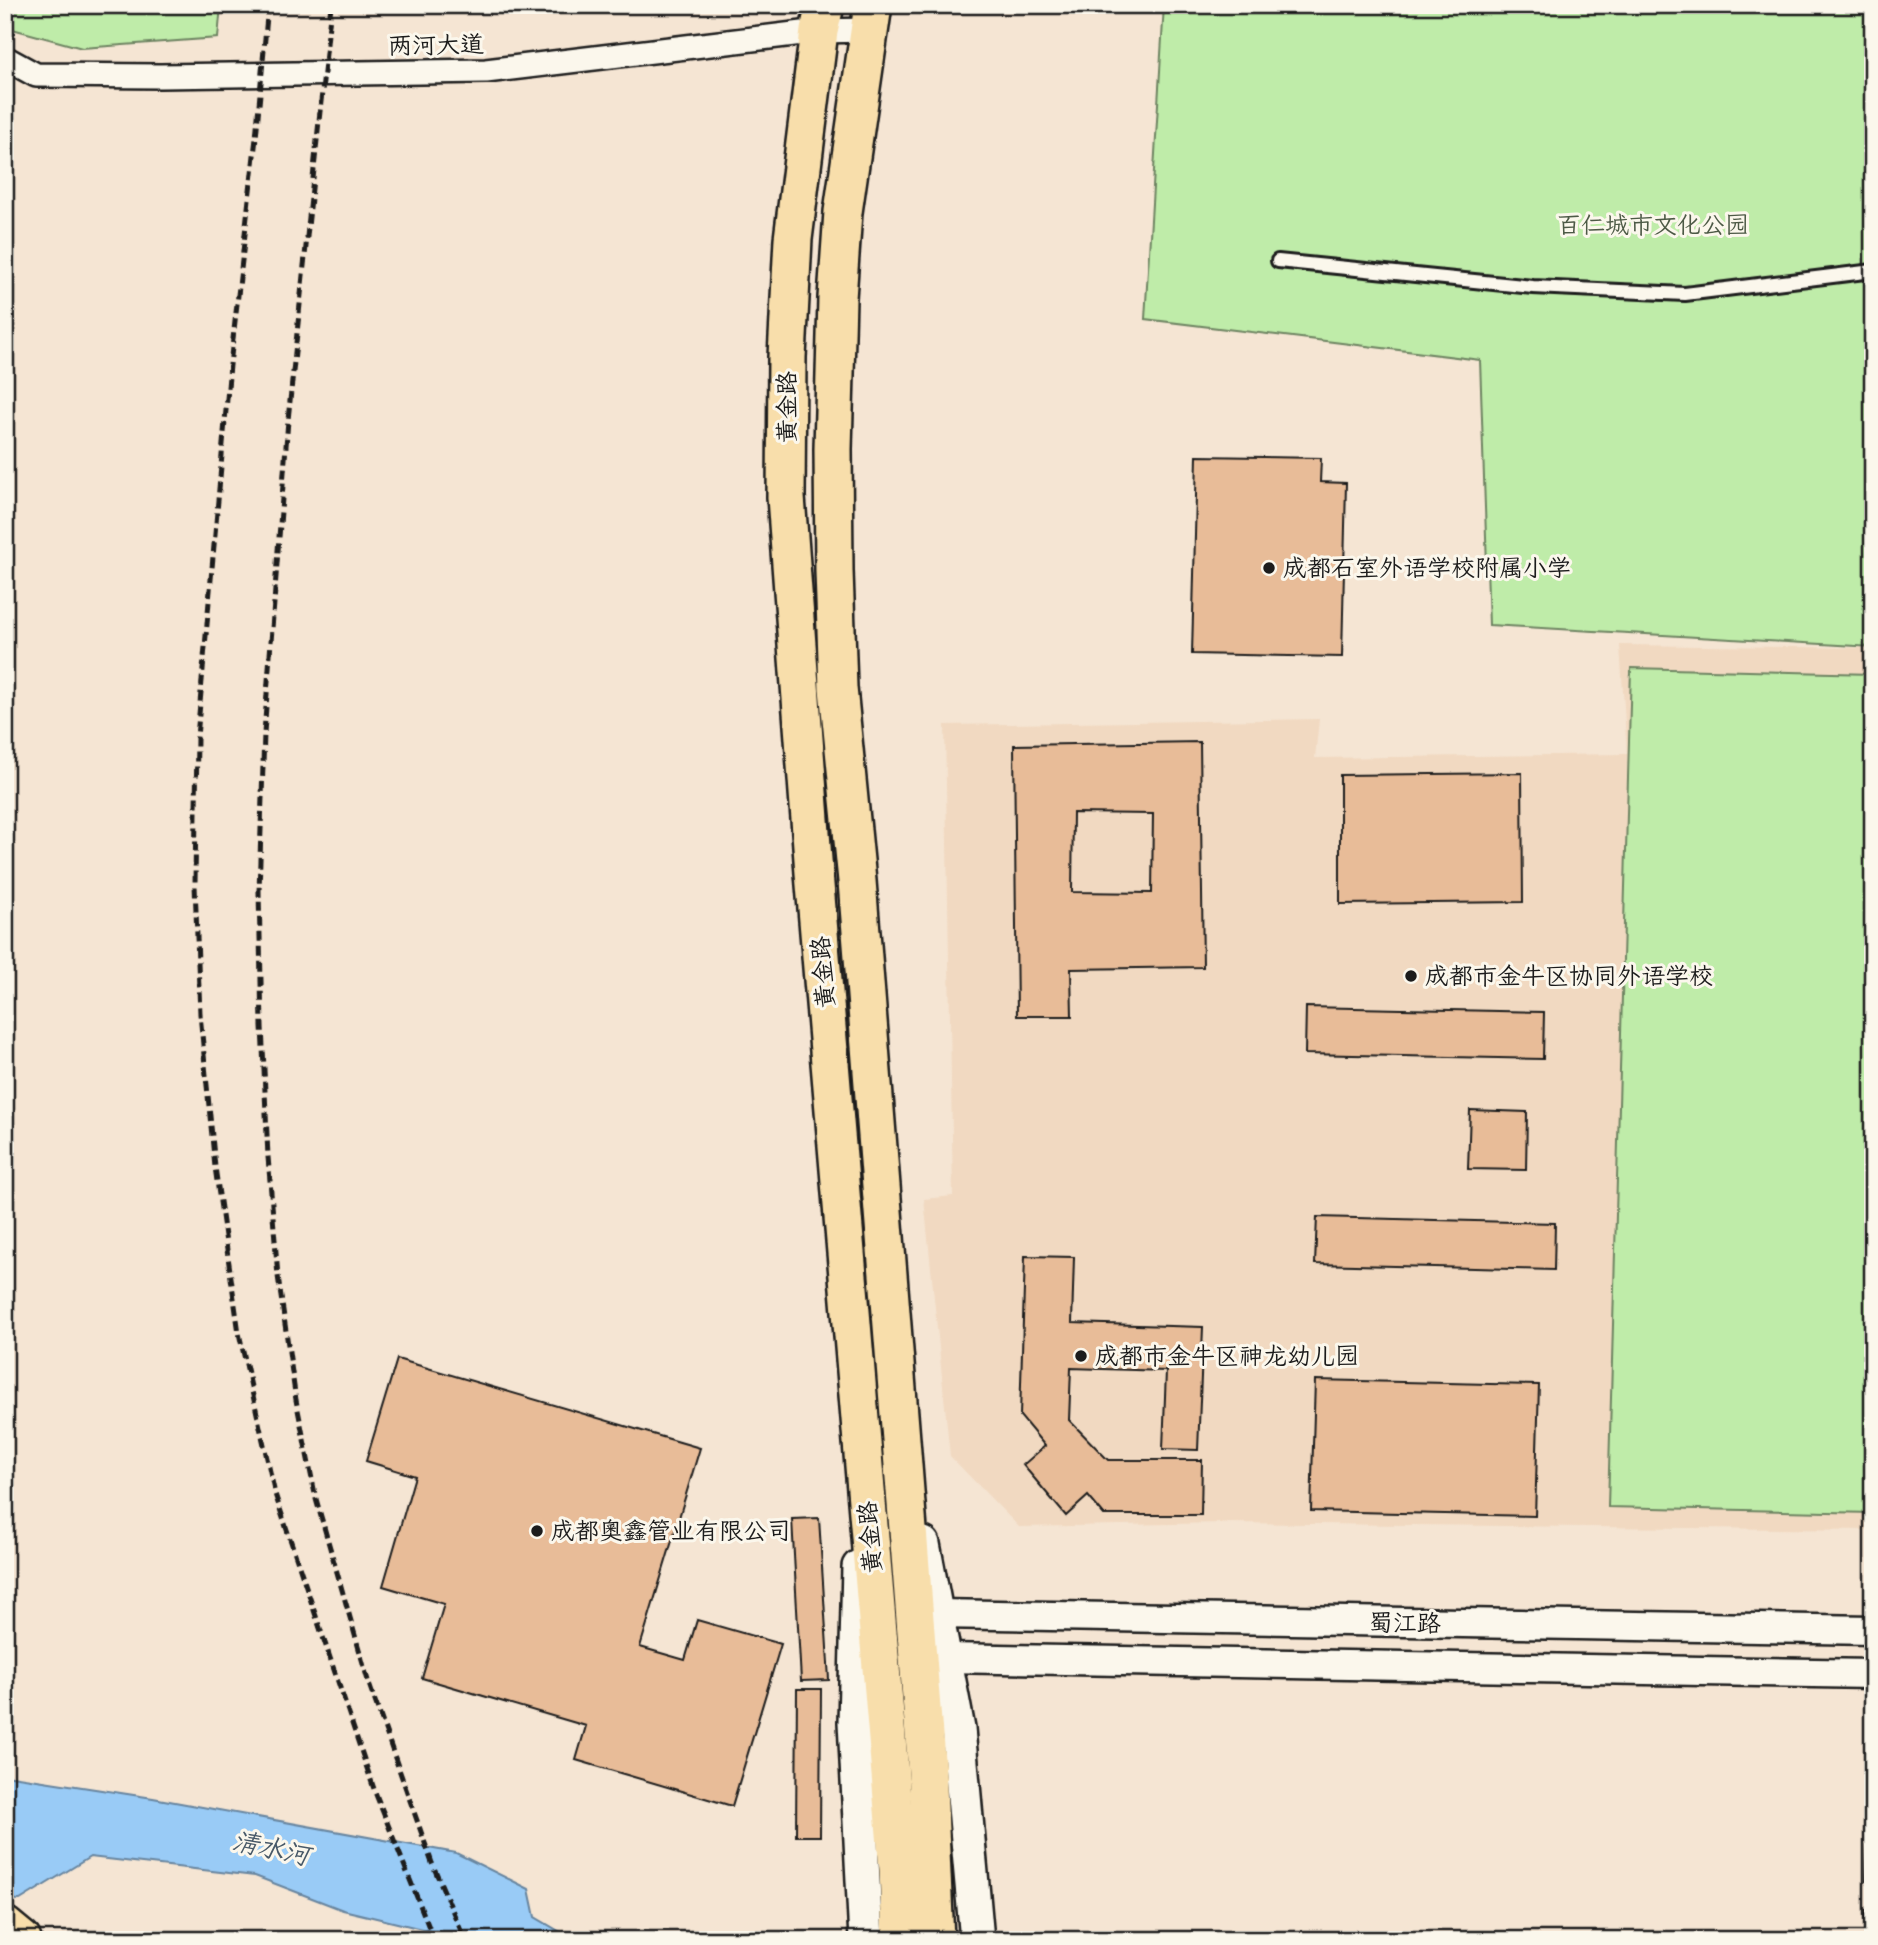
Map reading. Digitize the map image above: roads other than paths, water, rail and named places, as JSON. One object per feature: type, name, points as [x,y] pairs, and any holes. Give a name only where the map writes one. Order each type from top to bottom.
[{"type":"main road","name":"黄金路","points":[[822,18],[793,239],[787,357],[786,497],[815,887],[898,1869],[901,1940]]},
{"type":"main road","name":"黄金路","points":[[871,18],[844,212],[837,298],[833,449],[834,571],[838,688],[857,881],[900,1427],[928,1786],[936,1940]]},
{"type":"main road","points":[[900,1427],[958,1729],[977,1940]]},
{"type":"main road","points":[[863,1449],[855,1723],[866,1940]]},
{"type":"main road","points":[[5,1926],[22,1940]]},
{"type":"street","name":"两河大道","points":[[5,58],[36,75],[486,71],[822,18],[871,18]]},
{"type":"street","name":"蜀江路","points":[[936,1614],[1873,1630]]},
{"type":"street","name":"蜀江路","points":[[945,1658],[1873,1674]]},
{"type":"lane","points":[[1278,261],[1533,287],[1685,294],[1873,271]]},
{"type":"water","name":"清水河","points":[[5,1775],[153,1798],[456,1853],[529,1889],[535,1917],[574,1940],[468,1940],[343,1910],[255,1876],[90,1857],[20,1900],[5,1899]]},
{"type":"railway","points":[[268,5],[230,365],[197,737],[195,885],[200,1014],[215,1167],[239,1333],[275,1494],[375,1792],[434,1940]]},
{"type":"railway","points":[[331,5],[288,420],[264,733],[259,892],[268,1157],[278,1276],[296,1400],[316,1499],[369,1684],[432,1863],[465,1940]]},
{"type":"place","name":"成都石室外语学校附属小学","points":[[1269,568]]},
{"type":"place","name":"成都市金牛区协同外语学校","points":[[1411,976]]},
{"type":"place","name":"成都市金牛区神龙幼儿园","points":[[1081,1356]]},
{"type":"place","name":"成都奥鑫管业有限公司","points":[[537,1531]]},
{"type":"park label","name":"百仁城市文化公园","points":[[1653,225]]}]
